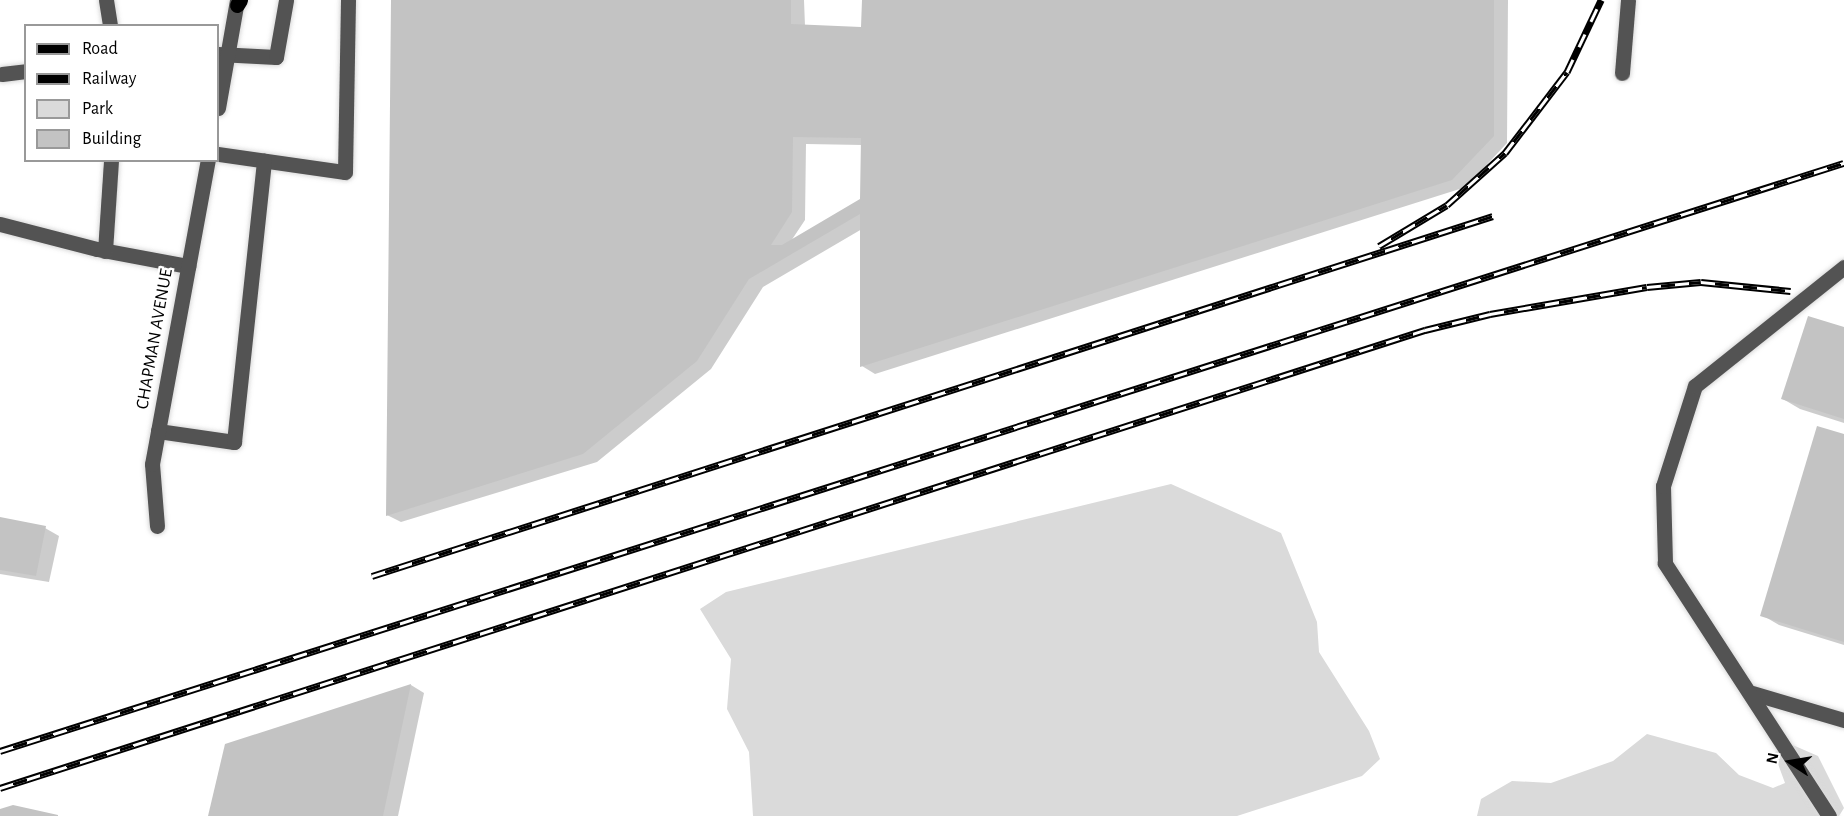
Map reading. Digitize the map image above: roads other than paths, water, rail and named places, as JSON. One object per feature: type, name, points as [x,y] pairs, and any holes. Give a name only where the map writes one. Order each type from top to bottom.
[{"type":"street","points":[[106,0],[110,24]]},
{"type":"street","points":[[223,55],[276,57],[286,0]]},
{"type":"street","points":[[219,154],[345,172],[348,0]]},
{"type":"street","points":[[1622,73],[1628,0]]},
{"type":"street","points":[[219,97],[223,55],[238,2]]},
{"type":"street","points":[[2,74],[24,71]]},
{"type":"street","points":[[158,431],[234,442],[264,161]]},
{"type":"street","points":[[105,251],[111,162]]},
{"type":"street","name":"CHAPMAN AVENUE","points":[[157,526],[152,464],[208,162]]},
{"type":"street","points":[[0,224],[105,251],[188,266]]},
{"type":"street","points":[[1829,816],[1752,693],[1665,563],[1663,486],[1695,386],[1842,270]]},
{"type":"street","points":[[1752,693],[1844,720]]},
{"type":"railway","points":[[1379,246],[1447,205],[1505,153],[1567,72],[1601,0]]},
{"type":"railway","points":[[0,751],[1844,163]]},
{"type":"railway","points":[[372,576],[1493,216]]},
{"type":"railway","points":[[0,788],[1425,330],[1490,314],[1647,287],[1701,282],[1791,291]]}]
